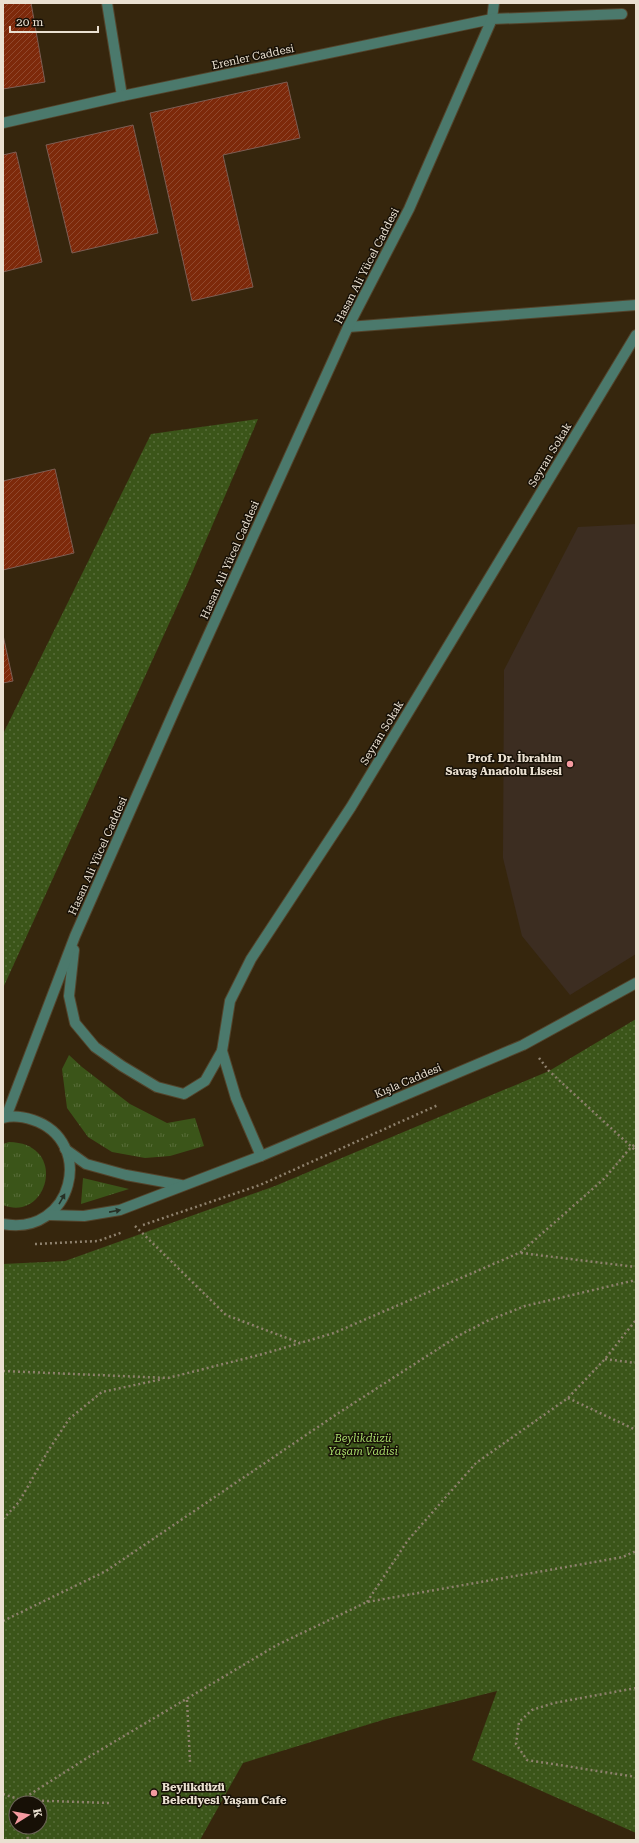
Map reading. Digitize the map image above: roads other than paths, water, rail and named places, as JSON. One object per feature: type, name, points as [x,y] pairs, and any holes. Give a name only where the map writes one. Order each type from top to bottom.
[{"type":"street","points":[[107,3],[122,96]]},
{"type":"street","points":[[492,19],[494,3]]},
{"type":"street","name":"Erenler Caddesi","points":[[3,123],[122,96],[492,19],[622,14]]},
{"type":"street","name":"Hasan Ali Yücel Caddesi","points":[[5,1118],[75,936],[348,327],[409,209],[492,19]]},
{"type":"street","points":[[348,327],[636,305]]},
{"type":"street","name":"Seyran Sokak","points":[[261,1156],[236,1098],[222,1051],[230,1002],[251,959],[351,807],[636,335]]},
{"type":"street","points":[[75,936],[70,996],[75,1023],[95,1047],[157,1087],[184,1094],[205,1081],[222,1051]]},
{"type":"street","name":"Kışla Caddesi","points":[[49,1215],[84,1216],[120,1210],[261,1156],[523,1045],[636,983]]},
{"type":"street","points":[[3,1224],[15,1226],[33,1224],[49,1215],[62,1202],[69,1184],[70,1166],[65,1149],[55,1133],[41,1123],[24,1117],[5,1118]]},
{"type":"street","points":[[65,1149],[86,1164],[126,1175],[182,1185]]},
{"type":"place","name":"Prof. Dr. İbrahim Savaş Anadolu Lisesi","points":[[570,764]]},
{"type":"place","name":"Beylikdüzü Belediyesi Yaşam Cafe","points":[[154,1793]]},
{"type":"park label","name":"Beylikdüzü Yaşam Vadisi","points":[[363,1444]]}]
